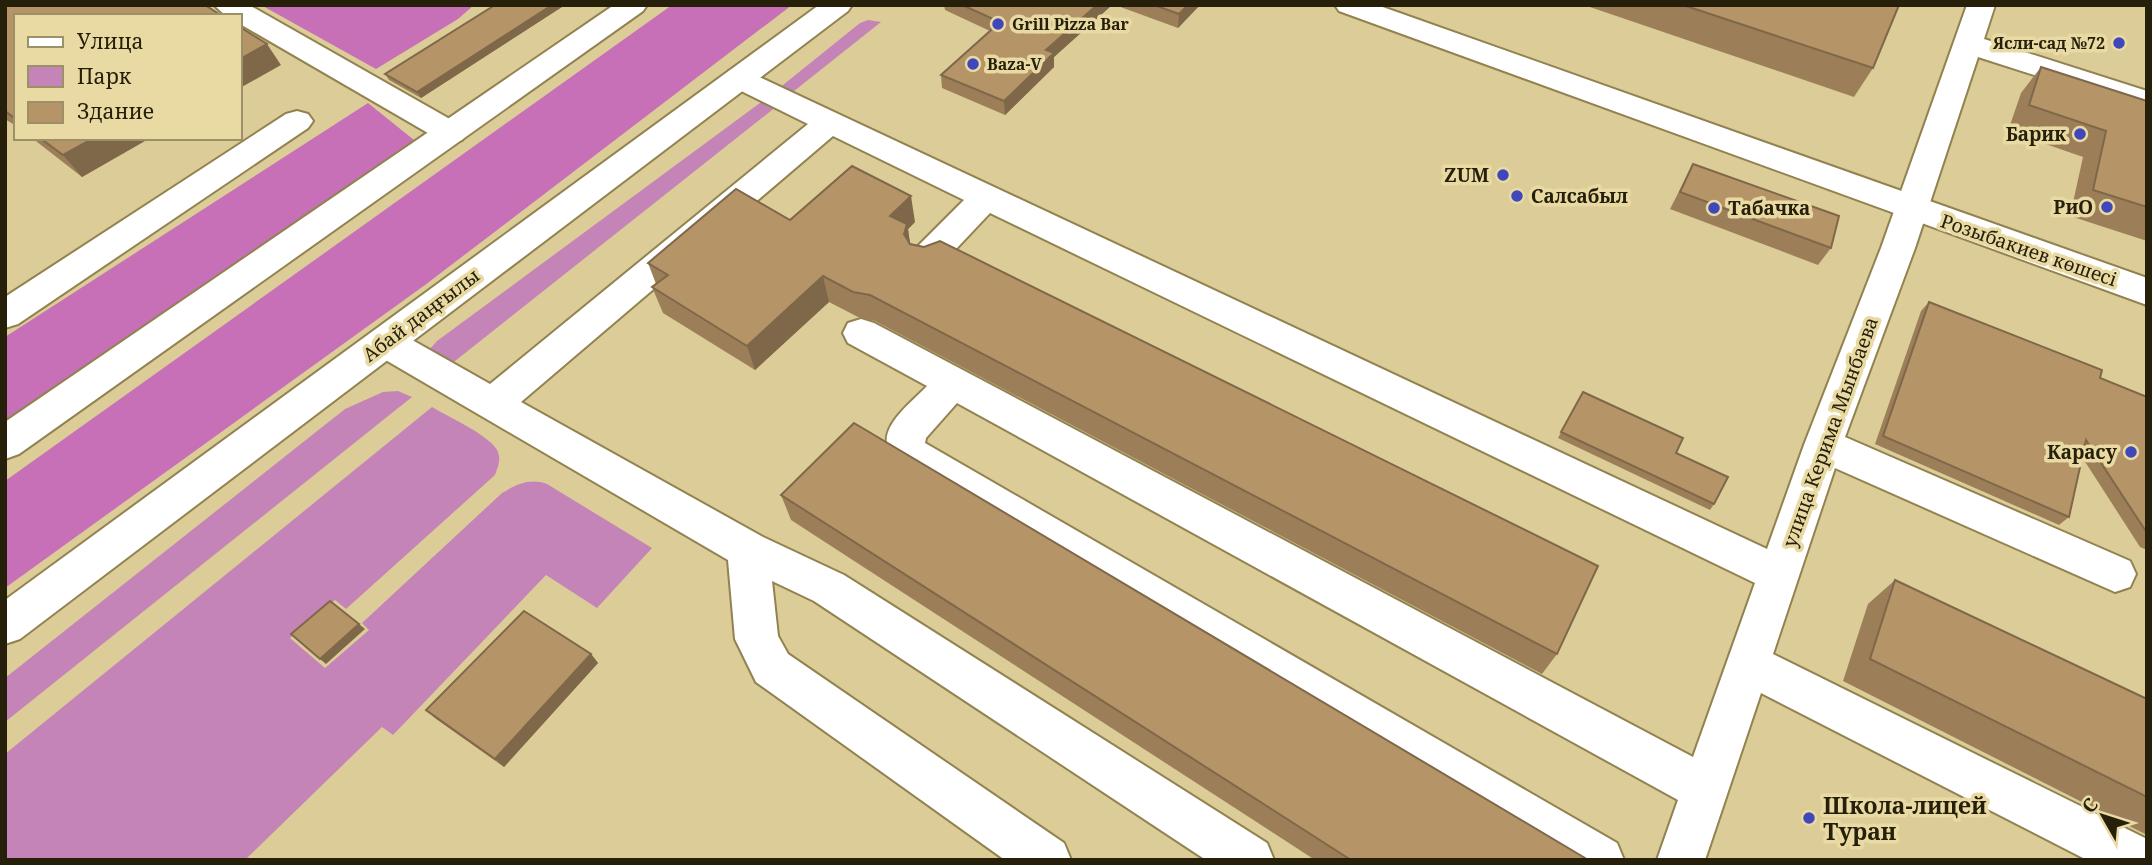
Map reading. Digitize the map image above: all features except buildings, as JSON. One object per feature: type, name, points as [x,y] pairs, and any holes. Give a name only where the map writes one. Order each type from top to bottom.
[{"type":"main road","points":[[229,5],[451,133]]},
{"type":"main road","points":[[5,443],[633,5]]},
{"type":"main road","name":"Абай даңғылы","points":[[5,625],[838,5]]},
{"type":"main road","name":"Розыбакиев көшесі","points":[[1349,5],[1910,209],[2147,292]]},
{"type":"main road","name":"улица Керима Мынбаева","points":[[1681,860],[1823,445],[1910,209],[1981,5]]},
{"type":"main road","points":[[1968,44],[2147,101]]},
{"type":"main road","points":[[740,78],[1779,574]]},
{"type":"main road","points":[[5,316],[297,121]]},
{"type":"main road","points":[[494,403],[830,122]]},
{"type":"main road","points":[[927,258],[986,197]]},
{"type":"main road","points":[[860,333],[1705,789]]},
{"type":"main road","points":[[385,342],[748,550],[829,588],[1250,860]]},
{"type":"main road","points":[[952,383],[907,433],[906,444],[910,453],[1600,860]]},
{"type":"main road","points":[[1823,445],[2115,574]]},
{"type":"main road","points":[[748,550],[757,639],[772,668],[1046,860]]},
{"type":"main road","points":[[1748,664],[2137,860]]},
{"type":"green space","points":[[868,20],[881,22],[789,95],[778,89],[860,23]]},
{"type":"green space","points":[[764,100],[777,106],[431,380],[429,350],[437,341]]},
{"type":"green space","points":[[398,391],[412,397],[5,722],[5,678],[345,409],[383,392]]},
{"type":"green space","points":[[432,407],[479,434],[494,446],[499,458],[495,475],[346,609],[335,600],[290,638],[325,668],[369,630],[362,623],[502,493],[518,485],[529,482],[547,484],[652,548],[597,608],[546,575],[393,735],[382,727],[245,860],[5,860],[5,754]]},
{"type":"shaded area","points":[[261,5],[474,5],[458,19],[376,69]]},
{"type":"shaded area","points":[[672,5],[792,5],[425,285],[5,588],[5,481]]},
{"type":"shaded area","points":[[368,103],[419,144],[5,435],[5,337]]},
{"type":"place","name":"Grill Pizza Bar","points":[[998,24]]},
{"type":"place","name":"Ясли-сад №72","points":[[2119,43]]},
{"type":"place","name":"Baza-V","points":[[973,64]]},
{"type":"place","name":"Барик","points":[[2080,134]]},
{"type":"place","name":"ZUM","points":[[1503,175]]},
{"type":"place","name":"Салсабыл","points":[[1517,196]]},
{"type":"place","name":"РиО","points":[[2107,207]]},
{"type":"place","name":"Табачка","points":[[1714,208]]},
{"type":"place","name":"Карасу","points":[[2131,452]]},
{"type":"place","name":"Школа-лицей Туран","points":[[1809,818]]}]
